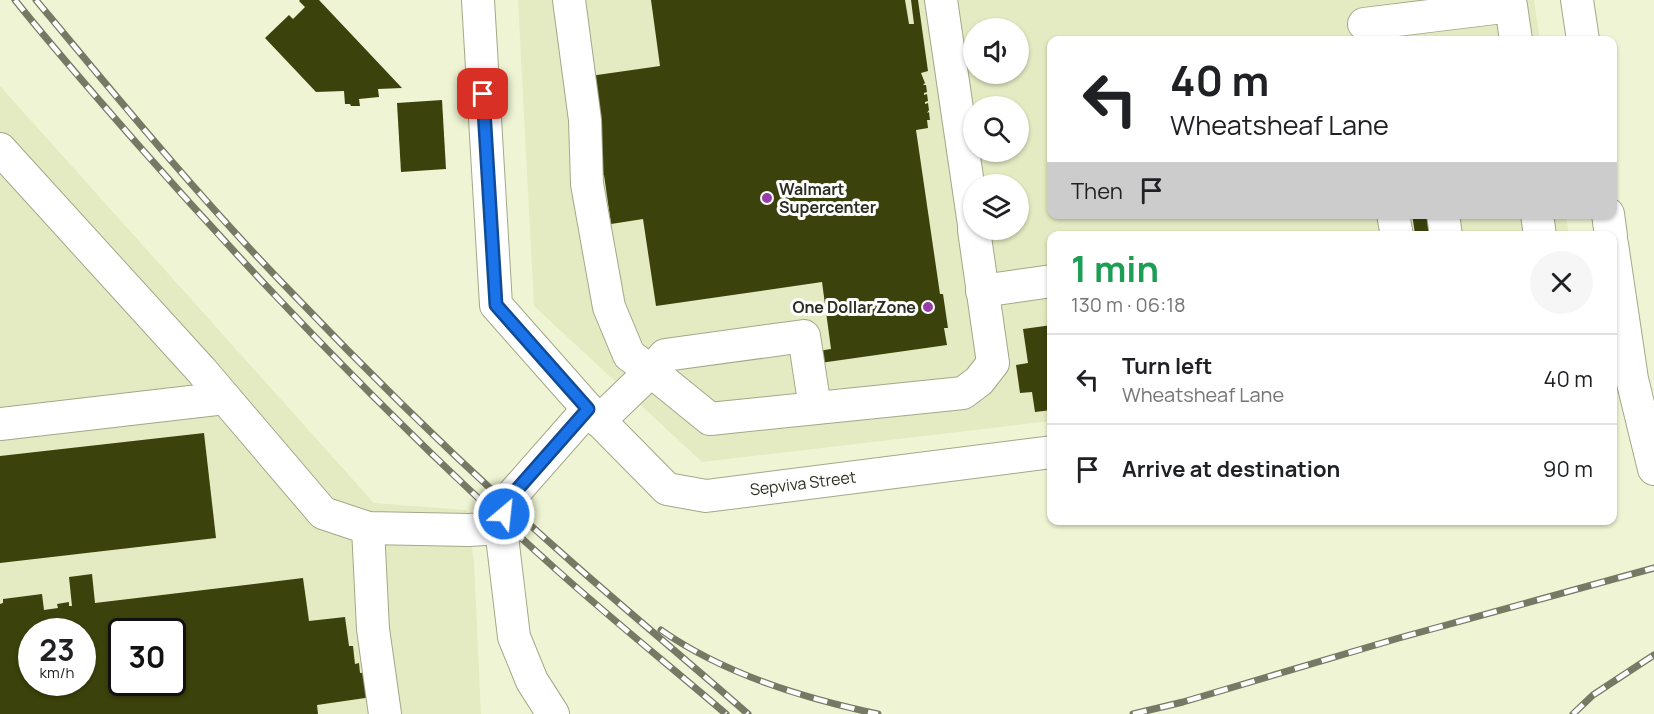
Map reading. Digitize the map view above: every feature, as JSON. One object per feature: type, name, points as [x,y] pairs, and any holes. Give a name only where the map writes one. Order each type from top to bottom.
[{"type":"street","name":"Sepviva Street","points":[[478,0],[496,305],[593,415],[667,489],[706,496],[1047,453]]},
{"type":"street","points":[[569,0],[585,120],[587,184],[609,308],[628,355],[710,419],[963,393],[979,381],[993,363],[976,240]]},
{"type":"street","points":[[941,0],[966,174]]},
{"type":"street","points":[[1577,0],[1582,36]]},
{"type":"street","points":[[1364,22],[1418,29],[1511,6],[1515,36]]},
{"type":"street","points":[[0,148],[225,398],[323,513],[368,528],[469,530],[501,528]]},
{"type":"street","points":[[1617,278],[1633,378],[1654,470]]},
{"type":"street","points":[[982,291],[1047,282]]},
{"type":"street","points":[[553,714],[532,681],[514,637],[501,528],[507,501],[593,415],[651,371],[664,355],[804,336],[815,408]]},
{"type":"street","points":[[0,424],[225,398]]},
{"type":"street","points":[[368,528],[373,629],[385,714]]},
{"type":"shaded area","points":[[518,0],[1534,0],[1539,36],[1047,36],[1047,219],[1567,219],[1568,231],[1047,231],[1047,421],[702,462],[534,306]]},
{"type":"shaded area","points":[[0,86],[374,503],[467,510],[474,562],[481,714],[0,714]]},
{"type":"building","points":[[300,0],[319,0],[402,88],[378,89],[379,97],[359,99],[360,106],[345,104],[344,91],[316,92],[265,38],[289,15],[293,19],[305,7]]},
{"type":"building","name":"Walmart Supercenter","points":[[651,0],[905,0],[909,24],[914,24],[911,0],[918,0],[928,71],[921,73],[925,83],[923,85],[926,85],[927,92],[924,95],[927,94],[928,101],[925,104],[928,103],[927,113],[929,112],[930,120],[927,120],[928,128],[916,130],[940,294],[943,294],[948,328],[944,328],[947,345],[820,363],[818,351],[831,349],[822,282],[656,306],[643,219],[611,224],[604,175],[595,177],[592,160],[602,159],[590,76],[660,66]]},
{"type":"building","points":[[442,100],[446,169],[401,172],[397,103]]},
{"type":"building","points":[[1413,219],[1430,219],[1431,231],[1415,231]]},
{"type":"building","points":[[1047,326],[1047,411],[1035,412],[1032,392],[1020,393],[1016,365],[1028,363],[1023,329]]},
{"type":"building","points":[[204,433],[216,538],[0,563],[0,456]]},
{"type":"building","points":[[92,574],[95,603],[303,578],[309,621],[345,617],[349,646],[353,646],[355,664],[359,663],[360,673],[369,672],[372,697],[317,705],[318,714],[0,714],[0,604],[3,603],[3,599],[42,594],[44,610],[58,608],[57,604],[69,602],[69,606],[72,606],[69,577]]},
{"type":"railway","points":[[15,0],[92,92],[240,258],[396,419],[580,591],[726,714]]},
{"type":"railway","points":[[36,0],[226,223],[361,364],[538,533],[748,714]]},
{"type":"railway","points":[[1133,714],[1183,702],[1399,638],[1654,568]]},
{"type":"railway","points":[[661,630],[685,646],[738,672],[793,692],[878,714]]},
{"type":"railway","points":[[1573,714],[1593,695],[1654,655]]},
{"type":"place","name":"Walmart Supercenter","points":[[767,198]]},
{"type":"place","name":"One Dollar Zone","points":[[928,307]]},
{"type":"route","points":[[483,94],[496,305],[588,409],[507,501],[504,514]]}]
